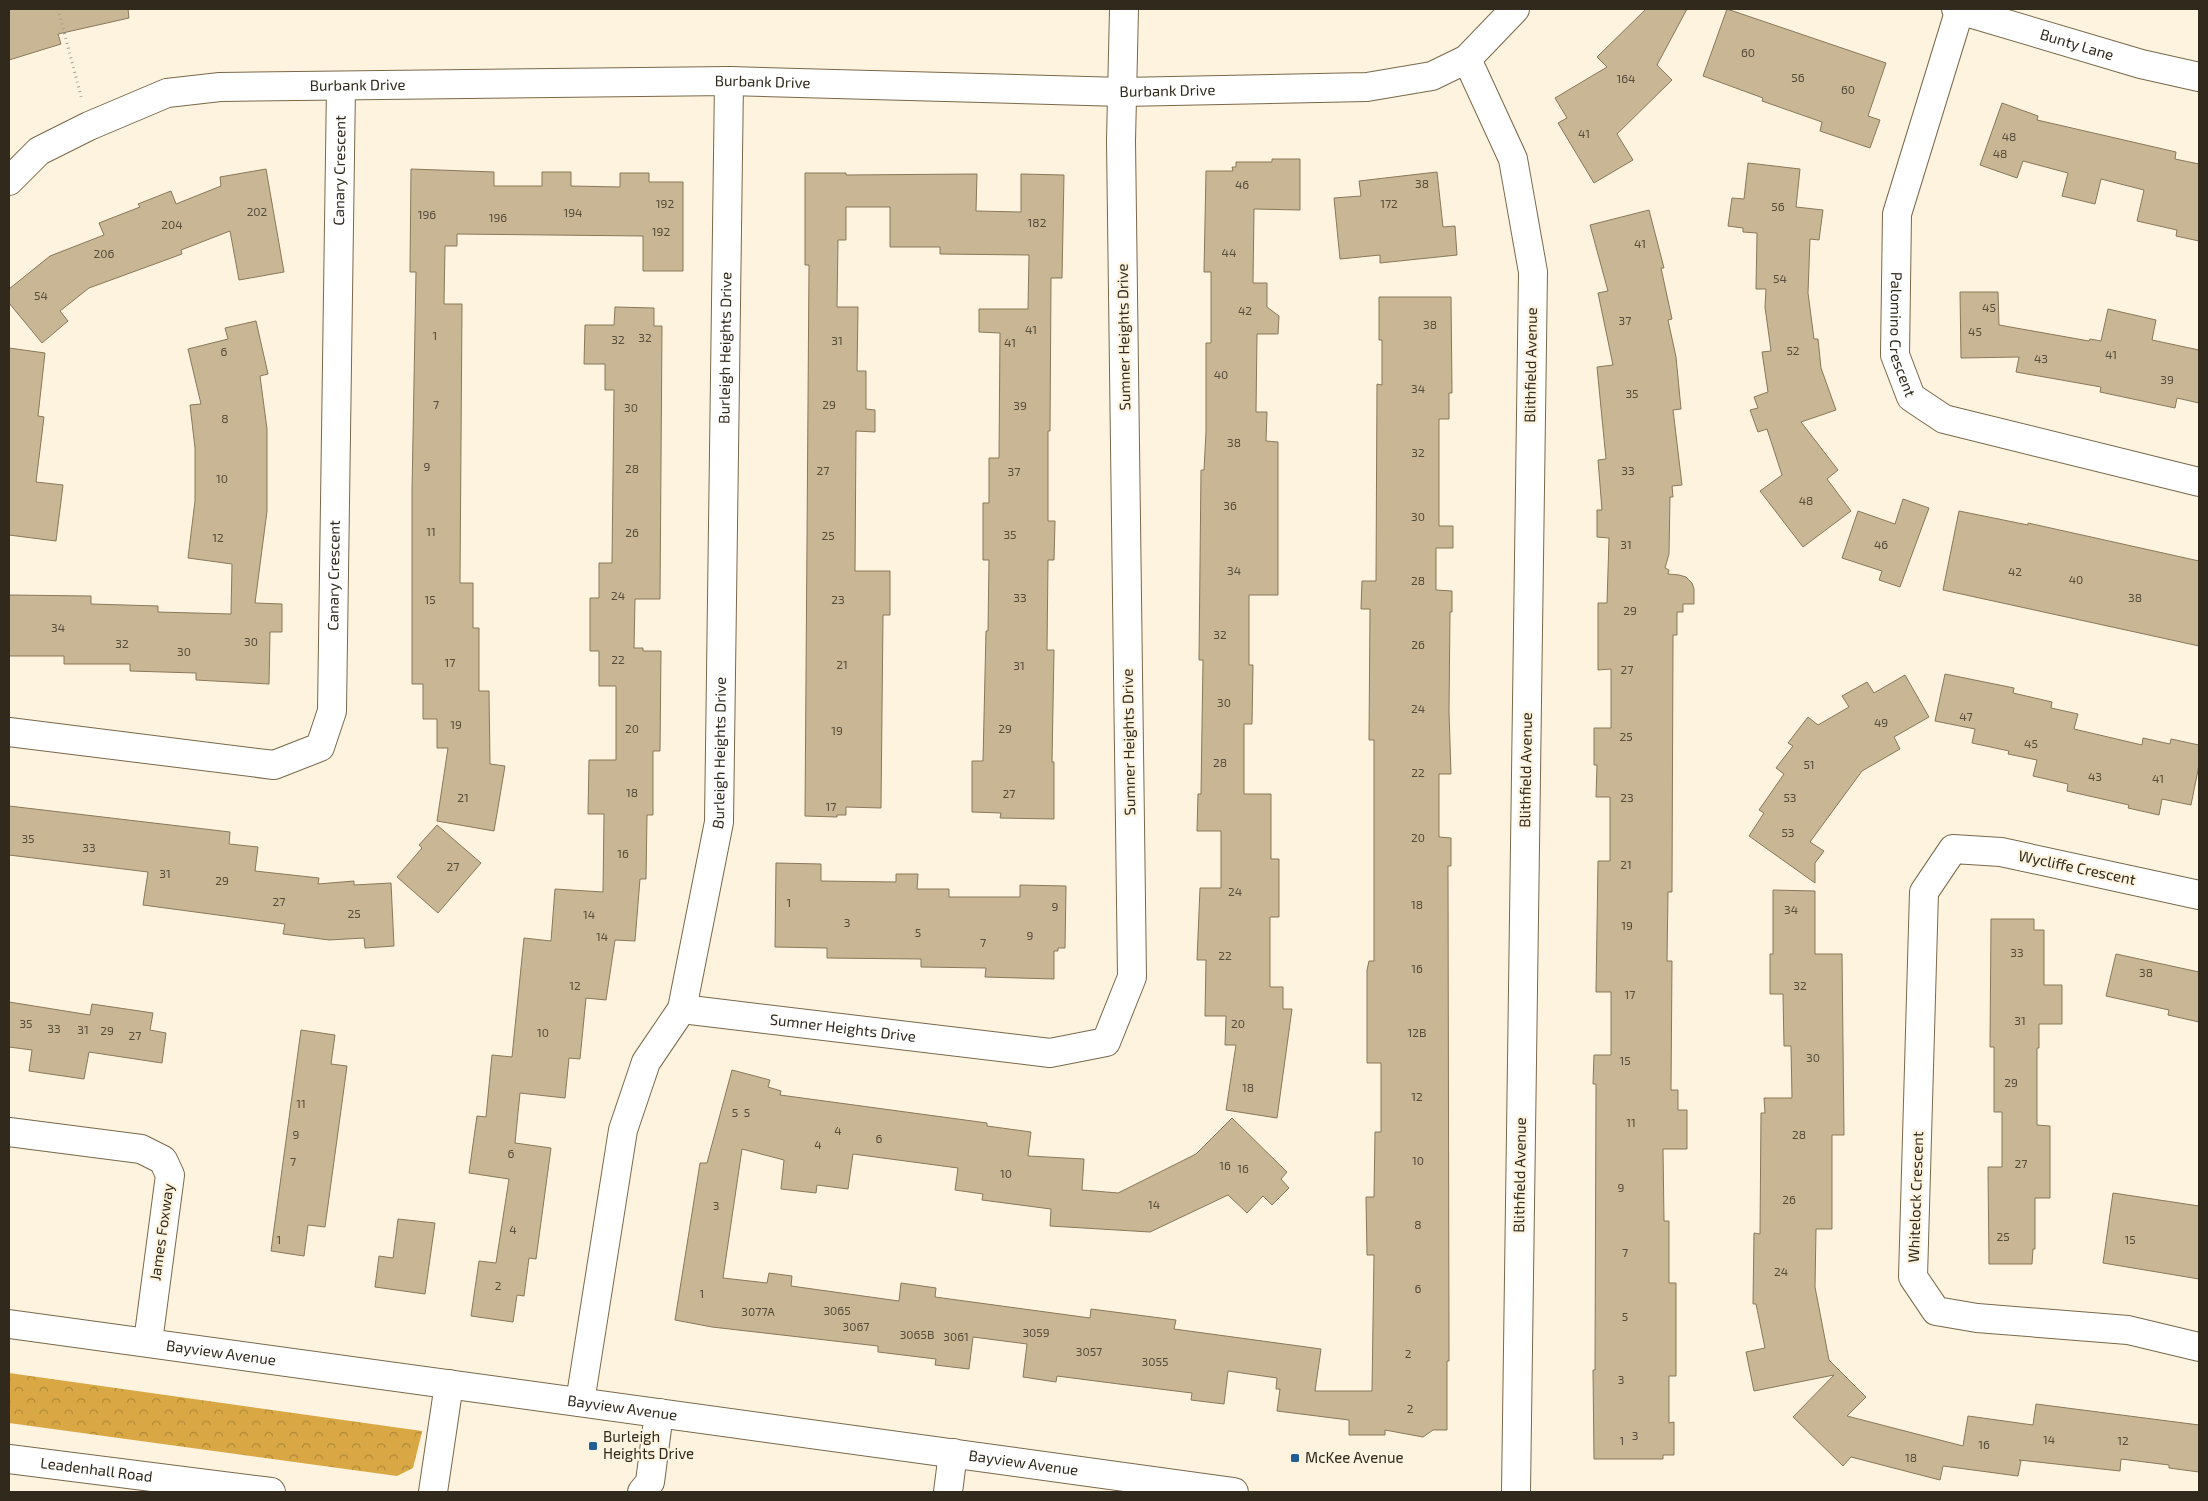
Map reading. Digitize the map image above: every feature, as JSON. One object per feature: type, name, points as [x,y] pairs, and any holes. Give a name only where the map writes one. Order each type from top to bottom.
[{"type":"street","name":"Sumner Heights Drive","points":[[682,1009],[1050,1053],[1106,1042],[1132,977],[1122,92],[1124,9]]},
{"type":"street","name":"Burbank Drive","points":[[9,181],[39,151],[89,126],[167,93],[220,87],[729,82],[1122,92],[1367,87],[1432,76],[1467,59],[1515,9]]},
{"type":"street","name":"Bunty Lane","points":[[1959,9],[2141,64],[2199,77]]},
{"type":"street","name":"Palomino Crescent","points":[[1959,9],[1897,214],[1895,355],[1912,397],[1944,419],[2199,482]]},
{"type":"street","name":"Blithfield Avenue","points":[[1467,59],[1513,159],[1533,272],[1516,1492]]},
{"type":"street","name":"Burleigh Heights Drive","points":[[580,1402],[623,1130],[646,1062],[682,1009],[719,822],[729,82]]},
{"type":"street","name":"Canary Crescent","points":[[9,732],[274,765],[320,747],[332,711],[341,86]]},
{"type":"street","name":"Wycliffe Crescent","points":[[1953,849],[2001,852],[2199,895]]},
{"type":"street","name":"Whitelock Crescent","points":[[1953,849],[1924,892],[1914,1277],[1936,1312],[1977,1318],[2128,1330],[2199,1347]]},
{"type":"street","name":"James Foxway","points":[[9,1132],[142,1150],[163,1160],[170,1175],[148,1342]]},
{"type":"street","name":"Bayview Avenue","points":[[9,1324],[1229,1492]]},
{"type":"street","points":[[433,1492],[449,1384]]},
{"type":"street","points":[[650,1489],[659,1413]]},
{"type":"street","points":[[948,1492],[953,1454]]},
{"type":"street","name":"Leadenhall Road","points":[[9,1459],[271,1492]]},
{"type":"path","points":[[58,9],[89,126]]},
{"type":"green space","points":[[9,1373],[422,1432],[413,1468],[397,1476],[9,1423]]},
{"type":"building","points":[[9,9],[128,9],[129,18],[58,34],[61,44],[9,60]]},
{"type":"building","points":[[1646,9],[1687,9],[1657,65],[1672,80],[1617,134],[1633,160],[1594,183],[1558,123],[1567,118],[1555,98],[1607,67],[1597,57]]},
{"type":"building","points":[[1727,9],[1886,63],[1868,116],[1880,120],[1870,148],[1820,131],[1822,122],[1762,101],[1763,98],[1703,76]]},
{"type":"building","points":[[2002,103],[2038,116],[2037,120],[2176,152],[2175,159],[2199,164],[2199,241],[2176,236],[2177,230],[2137,221],[2144,190],[2101,179],[2095,204],[2062,196],[2068,173],[2023,161],[2017,178],[1980,165]]},
{"type":"building","points":[[1272,159],[1300,159],[1300,210],[1254,209],[1253,283],[1267,283],[1267,307],[1279,316],[1278,334],[1257,334],[1256,412],[1267,412],[1266,441],[1278,442],[1278,595],[1249,595],[1249,665],[1253,665],[1252,724],[1244,724],[1244,794],[1271,794],[1271,859],[1279,859],[1279,917],[1270,917],[1270,987],[1283,987],[1283,1009],[1292,1009],[1277,1118],[1226,1110],[1236,1045],[1225,1045],[1226,1016],[1205,1016],[1206,960],[1197,960],[1200,888],[1221,888],[1221,831],[1197,831],[1198,794],[1201,794],[1203,660],[1199,660],[1201,470],[1204,470],[1206,432],[1206,343],[1211,343],[1211,272],[1204,272],[1206,171],[1233,171],[1232,167],[1236,167],[1236,162],[1272,162]]},
{"type":"building","points":[[1748,163],[1800,169],[1796,207],[1823,210],[1819,240],[1810,239],[1808,293],[1814,339],[1818,339],[1821,368],[1836,410],[1801,422],[1838,470],[1827,479],[1851,511],[1803,547],[1760,491],[1782,475],[1767,429],[1758,432],[1750,410],[1758,408],[1754,397],[1768,392],[1762,352],[1771,351],[1765,307],[1766,289],[1756,289],[1757,233],[1743,232],[1743,228],[1728,226],[1732,198],[1744,199]]},
{"type":"building","points":[[266,169],[284,272],[239,280],[230,231],[181,250],[182,254],[89,288],[60,311],[68,321],[42,343],[9,303],[9,289],[50,256],[104,235],[99,223],[140,207],[138,204],[171,191],[176,204],[221,186],[220,177]]},
{"type":"building","points":[[411,169],[494,172],[494,186],[542,186],[542,172],[571,172],[571,186],[620,187],[620,173],[649,173],[649,182],[683,182],[683,271],[643,271],[643,236],[457,234],[457,246],[445,246],[444,304],[462,304],[460,583],[473,583],[473,628],[479,628],[479,691],[489,691],[490,764],[505,766],[494,831],[437,821],[448,748],[437,748],[437,719],[423,719],[423,684],[412,684],[412,491],[416,272],[410,272]]},
{"type":"building","points":[[1437,172],[1443,227],[1455,226],[1457,255],[1380,263],[1380,255],[1340,259],[1334,198],[1361,196],[1359,181]]},
{"type":"building","points":[[805,173],[846,173],[846,175],[977,174],[976,211],[1021,212],[1021,174],[1064,175],[1062,278],[1051,278],[1050,431],[1048,431],[1048,521],[1055,521],[1054,560],[1048,560],[1047,650],[1054,650],[1052,762],[1054,762],[1054,819],[1000,818],[1001,813],[972,812],[972,761],[983,761],[986,631],[988,631],[989,560],[983,560],[983,503],[989,503],[989,458],[999,458],[1000,333],[979,332],[979,309],[1028,309],[1029,255],[940,254],[940,247],[890,247],[890,207],[846,207],[846,240],[838,240],[837,307],[858,307],[857,371],[866,371],[866,409],[875,410],[875,432],[856,431],[855,571],[890,571],[890,615],[883,615],[881,808],[846,807],[846,815],[837,815],[837,817],[805,816],[809,265],[805,265]]},
{"type":"building","points":[[1649,210],[1664,268],[1661,268],[1672,319],[1668,320],[1676,357],[1681,409],[1673,410],[1682,485],[1672,486],[1673,497],[1670,497],[1669,554],[1665,568],[1669,570],[1668,574],[1686,577],[1692,583],[1694,589],[1694,604],[1683,604],[1683,612],[1677,612],[1677,635],[1673,635],[1672,892],[1668,892],[1667,961],[1672,961],[1671,1090],[1678,1090],[1678,1110],[1687,1110],[1687,1149],[1663,1149],[1664,1221],[1669,1221],[1669,1283],[1676,1283],[1676,1376],[1669,1376],[1669,1423],[1674,1422],[1674,1455],[1663,1455],[1663,1459],[1594,1459],[1596,1084],[1593,1084],[1594,1055],[1611,1055],[1611,992],[1596,992],[1598,861],[1610,861],[1610,797],[1596,797],[1597,765],[1594,765],[1594,728],[1611,728],[1611,669],[1598,670],[1598,603],[1607,603],[1609,538],[1597,537],[1597,510],[1602,510],[1598,460],[1606,459],[1597,367],[1613,365],[1598,293],[1608,291],[1590,225]]},
{"type":"building","points":[[1960,292],[1998,292],[1999,325],[2089,341],[2090,339],[2101,341],[2108,309],[2156,320],[2152,340],[2199,350],[2199,403],[2177,398],[2175,408],[2100,392],[2101,387],[2016,372],[2019,357],[1961,358]]},
{"type":"building","points":[[1379,297],[1451,297],[1452,393],[1449,393],[1449,419],[1439,419],[1439,526],[1453,526],[1453,548],[1436,548],[1436,590],[1452,591],[1449,711],[1451,774],[1439,774],[1439,837],[1451,838],[1451,866],[1448,866],[1449,1361],[1447,1361],[1447,1430],[1433,1430],[1423,1437],[1385,1430],[1385,1435],[1349,1435],[1349,1420],[1277,1411],[1280,1389],[1276,1389],[1277,1378],[1228,1371],[1224,1404],[1191,1400],[1192,1393],[1057,1376],[1056,1382],[1023,1377],[1027,1344],[973,1337],[969,1369],[935,1365],[936,1359],[878,1352],[878,1346],[712,1327],[675,1320],[700,1163],[707,1163],[732,1070],[770,1080],[768,1087],[781,1091],[780,1095],[987,1123],[987,1126],[1031,1132],[1028,1156],[1084,1159],[1082,1190],[1118,1193],[1196,1154],[1232,1118],[1287,1172],[1281,1179],[1289,1188],[1272,1205],[1263,1196],[1247,1213],[1228,1195],[1150,1232],[1050,1226],[1051,1209],[982,1200],[983,1194],[955,1190],[958,1168],[853,1154],[848,1189],[817,1185],[816,1193],[781,1189],[784,1160],[742,1149],[723,1278],[767,1283],[769,1273],[792,1276],[791,1286],[899,1301],[901,1283],[936,1288],[935,1297],[1090,1318],[1091,1309],[1176,1320],[1174,1329],[1321,1349],[1315,1391],[1372,1391],[1374,1255],[1367,1255],[1366,1197],[1374,1197],[1375,1132],[1381,1132],[1381,1063],[1367,1063],[1367,970],[1369,961],[1374,961],[1374,740],[1369,740],[1370,609],[1361,609],[1362,581],[1376,581],[1377,384],[1382,385],[1382,340],[1379,340]]},
{"type":"building","points":[[615,307],[654,308],[654,326],[662,326],[660,599],[635,599],[634,648],[643,648],[643,651],[661,651],[660,751],[653,751],[653,815],[647,815],[646,879],[640,879],[635,941],[615,940],[606,1000],[586,998],[580,1059],[569,1058],[565,1098],[520,1093],[515,1143],[551,1148],[536,1259],[529,1258],[524,1296],[517,1295],[513,1322],[471,1316],[479,1261],[496,1263],[509,1179],[469,1173],[477,1116],[486,1117],[492,1055],[512,1057],[524,938],[551,941],[555,889],[603,892],[604,814],[588,814],[589,760],[616,760],[616,686],[599,686],[599,651],[590,651],[590,598],[599,598],[599,563],[612,563],[614,390],[605,390],[605,364],[584,364],[585,325],[614,325]]},
{"type":"building","points":[[256,321],[268,374],[260,376],[267,429],[267,511],[255,603],[282,604],[282,632],[270,632],[269,684],[196,680],[196,673],[130,671],[130,664],[64,664],[64,656],[9,656],[9,595],[91,596],[91,604],[158,606],[158,612],[231,614],[232,564],[188,558],[195,501],[195,448],[190,405],[201,404],[188,349],[228,339],[225,328]]},
{"type":"building","points":[[9,348],[45,353],[38,416],[44,417],[36,482],[63,485],[56,541],[9,535]]},
{"type":"building","points":[[1903,499],[1929,508],[1900,587],[1879,580],[1882,571],[1842,558],[1858,511],[1895,524]]},
{"type":"building","points":[[1959,511],[2028,525],[2028,523],[2199,561],[2199,646],[1943,590]]},
{"type":"building","points":[[1945,674],[2014,688],[2013,693],[2052,702],[2051,708],[2078,714],[2074,729],[2142,745],[2143,738],[2170,744],[2171,739],[2199,745],[2199,765],[2191,805],[2162,799],[2159,815],[2128,808],[2129,805],[2067,791],[2068,784],[2033,776],[2037,760],[2008,754],[2009,751],[1972,743],[1975,729],[1935,721]]},
{"type":"building","points":[[1905,675],[1929,717],[1894,737],[1900,749],[1862,771],[1810,842],[1824,851],[1815,863],[1815,883],[1749,836],[1764,813],[1759,810],[1784,774],[1776,768],[1793,746],[1788,743],[1808,717],[1818,725],[1849,707],[1842,696],[1867,682],[1874,693]]},
{"type":"building","points":[[9,806],[230,832],[229,844],[258,847],[255,871],[319,878],[318,884],[354,881],[354,885],[391,883],[394,946],[365,948],[364,938],[329,940],[283,934],[285,924],[143,905],[148,872],[9,855]]},
{"type":"building","points":[[437,825],[481,863],[438,913],[397,877],[422,848],[419,845]]},
{"type":"building","points":[[776,863],[821,864],[821,881],[896,882],[896,874],[918,874],[917,889],[949,889],[949,897],[1020,897],[1020,885],[1066,886],[1065,948],[1058,948],[1058,951],[1054,951],[1054,979],[985,977],[986,968],[921,967],[921,959],[827,958],[827,948],[775,947]]},
{"type":"building","points":[[1773,890],[1815,891],[1815,954],[1842,954],[1844,1135],[1832,1135],[1832,1229],[1816,1229],[1815,1287],[1829,1360],[1866,1397],[1847,1416],[1963,1446],[1968,1416],[2033,1425],[2036,1404],[2199,1425],[2199,1472],[2169,1468],[2169,1465],[2121,1459],[2120,1471],[2019,1460],[2021,1461],[2018,1476],[1943,1466],[1940,1480],[1851,1457],[1843,1466],[1793,1417],[1834,1375],[1754,1391],[1746,1352],[1765,1348],[1756,1304],[1753,1304],[1754,1233],[1760,1234],[1761,1113],[1765,1113],[1764,1098],[1792,1098],[1791,1046],[1784,1046],[1783,994],[1770,994],[1770,954],[1773,954]]},
{"type":"building","points":[[1991,919],[2034,919],[2034,930],[2044,930],[2044,985],[2062,985],[2062,1024],[2039,1024],[2039,1048],[2037,1048],[2037,1125],[2050,1126],[2050,1198],[2035,1198],[2035,1249],[2033,1249],[2032,1264],[1989,1264],[1988,1167],[2002,1167],[2002,1112],[1994,1112],[1994,1047],[1990,1047]]},
{"type":"building","points":[[2116,954],[2199,972],[2199,1022],[2168,1015],[2169,1010],[2106,996]]},
{"type":"building","points":[[9,1002],[90,1015],[92,1004],[153,1013],[150,1030],[166,1033],[162,1063],[89,1052],[84,1079],[29,1071],[32,1050],[9,1047]]},
{"type":"building","points":[[301,1030],[335,1035],[331,1064],[347,1066],[325,1227],[308,1225],[304,1256],[271,1251]]},
{"type":"building","points":[[2113,1193],[2199,1206],[2199,1279],[2103,1263]]},
{"type":"building","points":[[398,1219],[435,1223],[425,1294],[375,1287],[379,1256],[393,1258]]},
{"type":"place","name":"Burleigh Heights Drive","points":[[593,1446]]},
{"type":"place","name":"McKee Avenue","points":[[1295,1458]]}]
